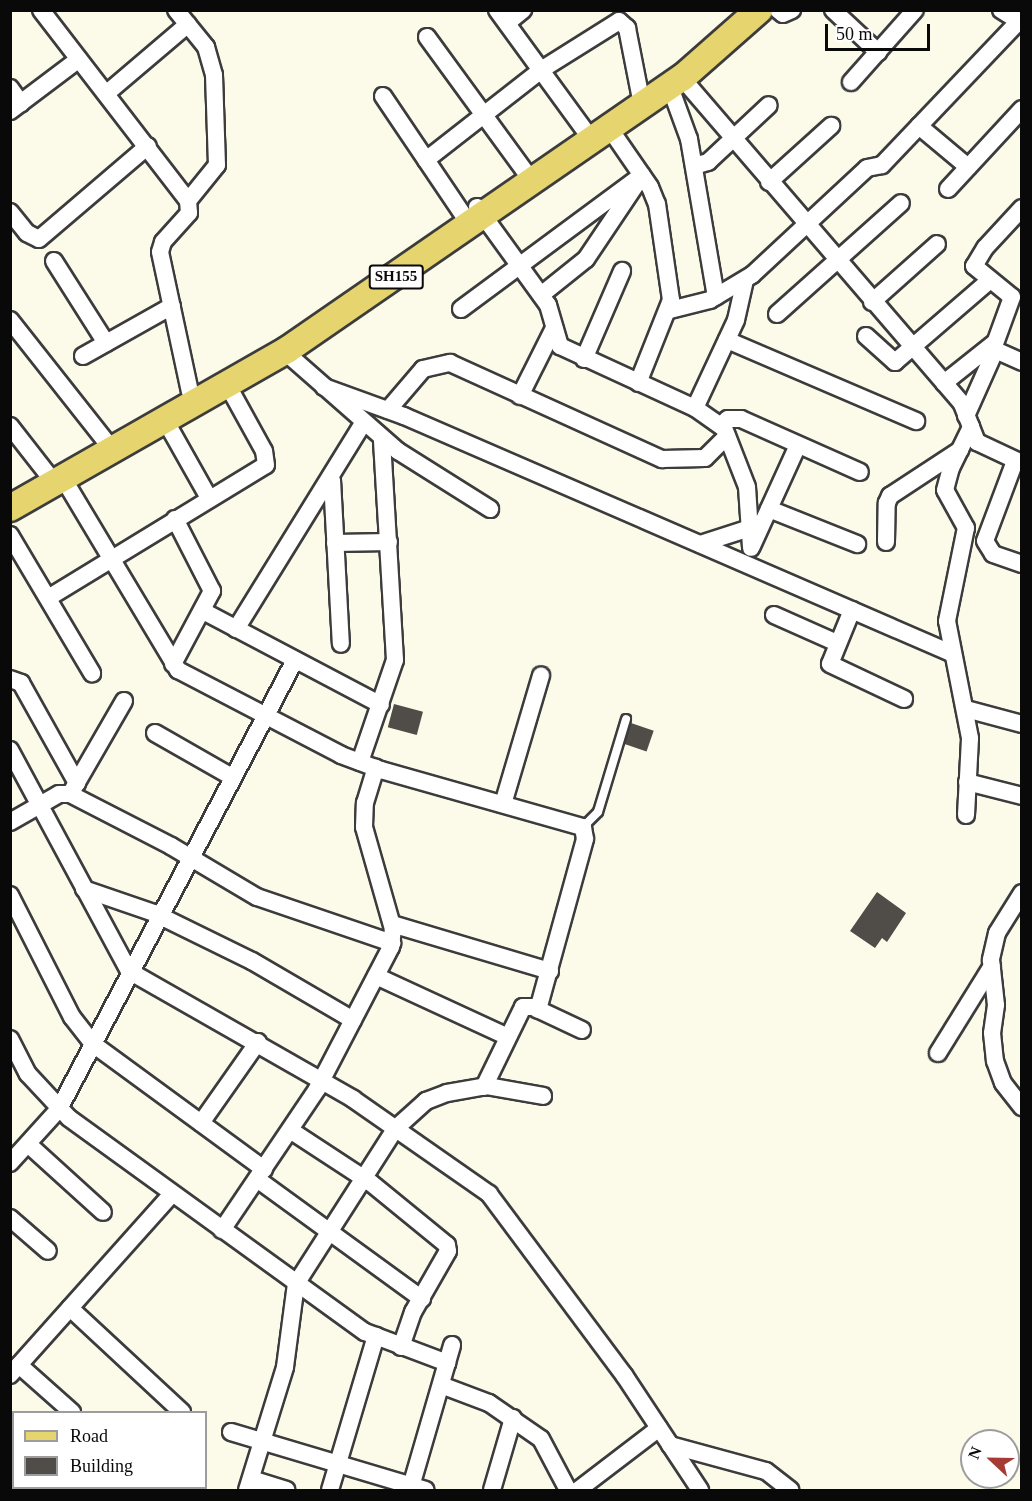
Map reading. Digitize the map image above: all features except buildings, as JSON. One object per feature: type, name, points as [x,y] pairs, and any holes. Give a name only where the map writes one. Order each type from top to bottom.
[{"type":"main road","name":"SH155","points":[[10,499],[165,420],[284,351],[475,214],[598,130],[740,10]]},
{"type":"main road","name":"SH155","points":[[10,508],[107,443],[475,214],[526,173],[676,82],[759,10]]},
{"type":"street","points":[[41,10],[148,146],[188,201],[189,213],[161,247],[190,392]]},
{"type":"street","points":[[176,10],[211,58],[218,152],[215,171],[188,201]]},
{"type":"street","points":[[523,10],[502,17],[541,70],[642,175],[657,204],[670,310],[638,383]]},
{"type":"street","points":[[778,10],[783,14],[792,10]]},
{"type":"street","points":[[833,10],[878,52]]},
{"type":"street","points":[[851,82],[915,10]]},
{"type":"street","points":[[670,310],[716,297],[745,280],[867,168],[882,165],[1020,22],[1001,10]]},
{"type":"street","points":[[426,160],[541,70],[622,20],[640,94]]},
{"type":"street","points":[[107,93],[188,24]]},
{"type":"street","points":[[428,37],[526,173]]},
{"type":"street","points":[[10,88],[16,107],[79,58]]},
{"type":"street","points":[[676,82],[732,140],[962,404],[984,448],[1018,462],[985,532],[985,541],[993,554],[1022,564]]},
{"type":"street","points":[[676,82],[689,138],[716,297]]},
{"type":"street","points":[[383,96],[426,160],[518,264],[541,295],[552,312],[560,346],[695,408],[724,430],[747,487],[750,528],[748,555]]},
{"type":"street","points":[[694,166],[708,162],[769,105]]},
{"type":"street","points":[[948,189],[1022,109]]},
{"type":"street","points":[[769,182],[831,126]]},
{"type":"street","points":[[919,126],[968,167]]},
{"type":"street","points":[[10,212],[27,233],[39,239],[148,146]]},
{"type":"street","points":[[461,309],[518,264],[642,175]]},
{"type":"street","points":[[541,295],[586,260],[642,175]]},
{"type":"street","points":[[777,314],[901,203]]},
{"type":"street","points":[[985,532],[964,521],[945,490],[1012,297],[976,271],[975,262],[1022,208]]},
{"type":"street","points":[[872,302],[937,244]]},
{"type":"street","points":[[54,261],[106,343]]},
{"type":"street","points":[[584,359],[622,271]]},
{"type":"street","points":[[695,408],[741,307],[745,280]]},
{"type":"street","points":[[866,336],[892,362],[912,348],[990,280]]},
{"type":"street","points":[[83,356],[172,306]]},
{"type":"street","points":[[12,326],[107,443]]},
{"type":"street","points":[[520,396],[554,328]]},
{"type":"street","points":[[727,340],[915,421]]},
{"type":"street","points":[[994,347],[1022,362]]},
{"type":"street","points":[[944,383],[994,347]]},
{"type":"street","points":[[284,351],[382,438],[490,509]]},
{"type":"street","points":[[388,410],[423,369],[450,363],[662,459],[705,458],[724,430],[728,419],[741,419],[861,472]]},
{"type":"street","points":[[48,598],[110,557],[262,468],[267,460],[227,384]]},
{"type":"street","points":[[324,387],[388,410],[700,544],[748,555],[852,610],[951,652]]},
{"type":"street","points":[[165,420],[209,498]]},
{"type":"street","points":[[236,629],[332,480],[364,422]]},
{"type":"street","points":[[10,426],[56,477],[110,557],[173,664],[193,680],[368,765],[583,828],[585,839],[538,1010]]},
{"type":"street","points":[[222,1230],[322,1080],[392,943],[392,924],[364,827],[368,765],[381,705],[395,660],[382,438]]},
{"type":"street","points":[[748,555],[798,445]]},
{"type":"street","points":[[886,542],[886,503],[890,496],[960,450]]},
{"type":"street","points":[[332,480],[341,644]]},
{"type":"street","points":[[747,487],[772,503],[857,544]]},
{"type":"street","points":[[173,664],[203,611],[212,585],[175,519]]},
{"type":"street","points":[[964,521],[947,621],[951,652],[966,709],[970,738],[966,815]]},
{"type":"street","points":[[700,544],[750,528]]},
{"type":"street","points":[[10,535],[92,673]]},
{"type":"street","points":[[335,543],[389,542]]},
{"type":"street","points":[[852,610],[831,658],[834,668],[904,699]]},
{"type":"street","points":[[203,611],[381,705]]},
{"type":"street","points":[[774,615],[837,643]]},
{"type":"street","points":[[103,1212],[17,1152],[59,1109],[129,971],[295,660]]},
{"type":"street","points":[[503,804],[541,676]]},
{"type":"street","points":[[10,679],[21,683],[74,788],[257,897],[392,943]]},
{"type":"street","points":[[10,822],[74,788],[124,701]]},
{"type":"street","points":[[966,709],[1022,724]]},
{"type":"street","points":[[154,733],[232,777]]},
{"type":"street","points":[[12,757],[41,804],[129,971],[322,1080],[489,1194],[659,1428],[700,1491]]},
{"type":"street","points":[[968,782],[1022,796]]},
{"type":"street","points":[[84,889],[159,916],[252,961],[353,1020]]},
{"type":"street","points":[[1022,893],[996,933],[992,966],[996,1005],[992,1033],[995,1061],[1003,1083],[1022,1107]]},
{"type":"street","points":[[10,895],[72,1017],[93,1044],[201,1123],[330,1230],[422,1299]]},
{"type":"street","points":[[392,924],[550,971]]},
{"type":"street","points":[[938,1053],[992,966]]},
{"type":"street","points":[[376,976],[508,1037]]},
{"type":"street","points":[[484,1087],[524,1007],[538,1010],[582,1030]]},
{"type":"street","points":[[10,1039],[28,1074],[59,1109],[172,1194],[296,1284],[376,1336],[447,1363]]},
{"type":"street","points":[[201,1123],[258,1042]]},
{"type":"street","points":[[286,1491],[249,1485],[285,1367],[296,1284],[363,1178],[395,1129],[435,1095],[484,1087],[543,1096]]},
{"type":"street","points":[[290,1130],[363,1178],[447,1245],[448,1251],[422,1299],[401,1347]]},
{"type":"street","points":[[69,1411],[15,1370],[172,1194]]},
{"type":"street","points":[[10,1218],[48,1251]]},
{"type":"street","points":[[70,1308],[180,1411]]},
{"type":"street","points":[[330,1491],[376,1336]]},
{"type":"street","points":[[231,1432],[416,1489],[452,1345]]},
{"type":"street","points":[[441,1385],[489,1403],[513,1418],[547,1446],[568,1491]]},
{"type":"street","points":[[492,1491],[513,1418]]},
{"type":"street","points":[[578,1491],[659,1428]]},
{"type":"street","points":[[670,1445],[766,1471],[790,1491]]},
{"type":"lane","points":[[583,828],[598,812],[626,719]]}]
